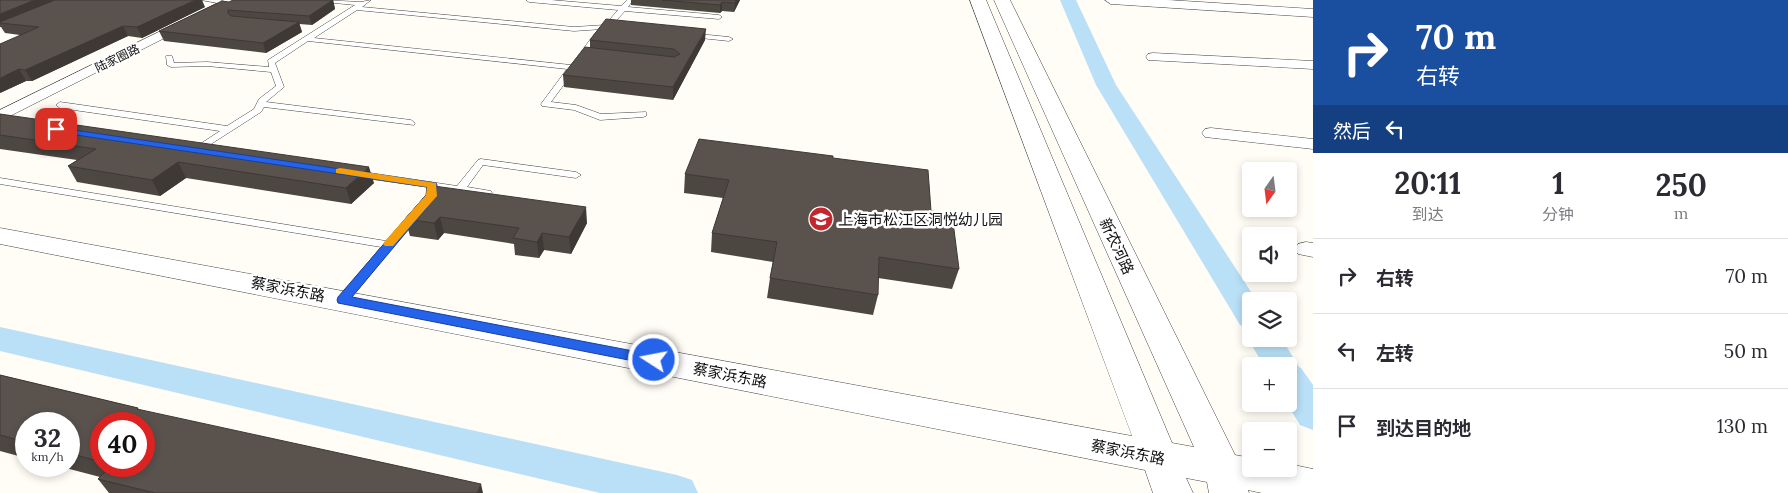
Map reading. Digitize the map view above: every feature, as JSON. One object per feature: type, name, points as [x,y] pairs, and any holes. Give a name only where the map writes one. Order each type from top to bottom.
[{"type":"street","points":[[978,0],[1173,493]]},
{"type":"street","name":"新农河路","points":[[1002,0],[1226,481]]},
{"type":"street","points":[[1111,0],[1313,13]]},
{"type":"street","name":"陆家圈路","points":[[0,116],[231,1]]},
{"type":"street","points":[[1153,57],[1313,65]]},
{"type":"street","points":[[1211,133],[1313,144]]},
{"type":"street","name":"蔡家浜东路","points":[[0,236],[343,300],[1160,458],[1226,481],[1310,486]]},
{"type":"lane","points":[[204,0],[231,1]]},
{"type":"lane","points":[[324,0],[574,29],[626,28]]},
{"type":"lane","points":[[529,0],[719,17]]},
{"type":"lane","points":[[630,0],[572,67],[545,104],[576,108],[600,117],[643,114]]},
{"type":"lane","points":[[216,153],[192,149],[258,110],[262,100],[280,87],[271,62],[362,4]]},
{"type":"lane","points":[[311,29],[320,30]]},
{"type":"lane","points":[[682,34],[729,39]]},
{"type":"lane","points":[[307,39],[572,67]]},
{"type":"lane","points":[[582,55],[591,56]]},
{"type":"lane","points":[[169,58],[171,65],[207,64],[274,70]]},
{"type":"lane","points":[[60,104],[228,129]]},
{"type":"lane","points":[[260,104],[411,123]]},
{"type":"lane","points":[[460,189],[481,162],[576,175]]},
{"type":"lane","points":[[344,172],[497,195]]},
{"type":"lane","points":[[0,181],[388,245]]},
{"type":"lane","points":[[343,300],[388,245],[432,196],[432,185]]},
{"type":"building","points":[[0,0],[35,0],[0,14]]},
{"type":"building","points":[[55,0],[195,0],[137,27],[123,26],[25,70],[19,69],[0,78],[0,44],[39,27],[0,22]]},
{"type":"building","points":[[233,0],[333,0],[309,16],[228,10],[231,16],[299,22],[263,43],[159,31],[222,1],[229,2]]},
{"type":"building","points":[[662,0],[736,0],[735,3],[722,2],[720,5]]},
{"type":"building","points":[[606,19],[706,29],[673,87],[563,75],[585,47],[674,57],[680,54],[674,49],[590,40]]},
{"type":"building","points":[[0,114],[369,167],[346,188],[178,162],[152,180],[68,166],[96,149],[0,135]]},
{"type":"building","points":[[699,139],[928,170],[931,211],[952,214],[959,269],[879,257],[878,295],[770,278],[777,242],[712,233],[729,180],[685,174]]},
{"type":"building","points":[[434,186],[586,207],[569,237],[542,233],[537,242],[513,238],[519,228],[440,217],[434,223],[405,219]]},
{"type":"building","points":[[0,375],[151,412],[90,412],[90,459],[80,456],[80,412],[15,412],[15,439],[0,435]]},
{"type":"building","points":[[155,413],[481,484],[477,493],[155,493],[98,479],[100,477],[155,477]]},
{"type":"waterway","points":[[1068,0],[1106,85],[1242,303]]},
{"type":"waterway","points":[[0,339],[677,493]]},
{"type":"waterway","points":[[1270,347],[1276,357]]},
{"type":"waterway","points":[[1297,390],[1313,415]]},
{"type":"slow traffic","points":[[340,171],[432,185],[432,196],[389,244]]},
{"type":"place","name":"上海市松江区洞悦幼儿园","points":[[821,219]]},
{"type":"route","points":[[56,129],[432,185],[432,196],[388,245],[343,300],[654,360]]}]
